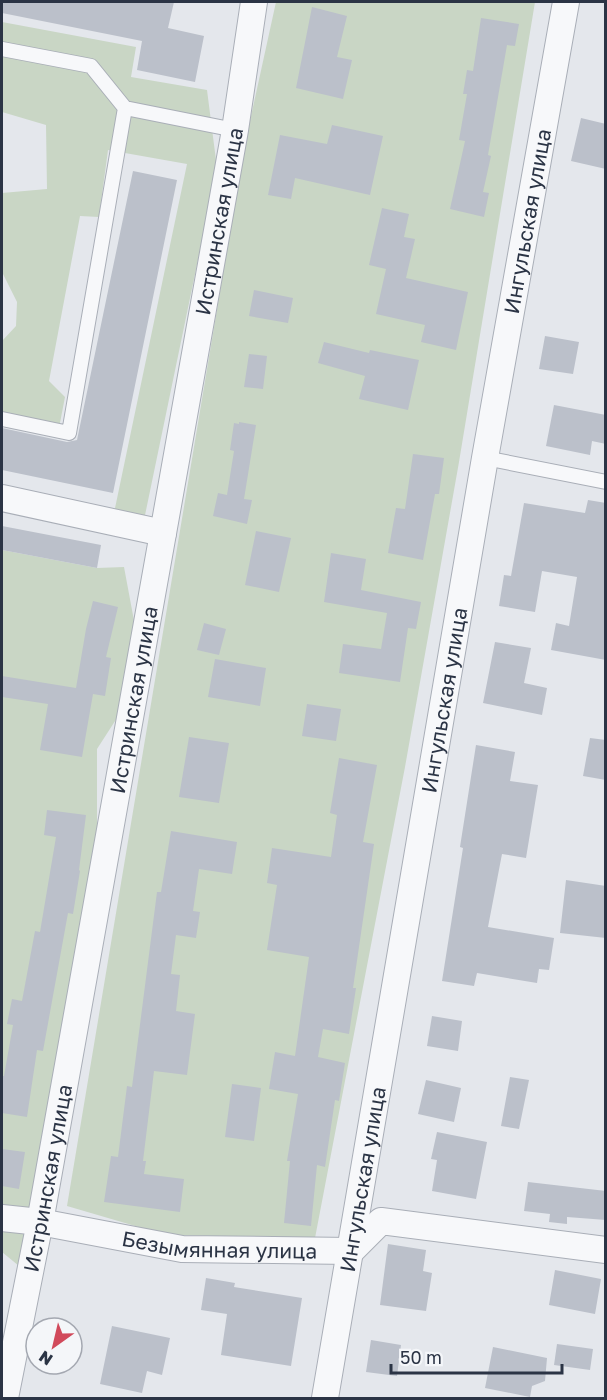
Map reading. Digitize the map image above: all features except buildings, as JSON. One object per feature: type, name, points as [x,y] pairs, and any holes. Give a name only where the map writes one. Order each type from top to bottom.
[{"type":"street","name":"Истринская улица","points":[[5,1398],[40,1222],[235,130],[254,2]]},
{"type":"street","name":"Ингульская улица","points":[[325,1398],[485,458],[566,2]]},
{"type":"street","points":[[2,498],[163,532]]},
{"type":"street","name":"Безымянная улица","points":[[2,1218],[40,1222],[182,1249],[351,1251]]},
{"type":"street","points":[[351,1251],[381,1221],[606,1250]]},
{"type":"lane","points":[[2,48],[91,66],[125,108],[235,130]]},
{"type":"lane","points":[[2,418],[69,433],[125,108]]},
{"type":"lane","points":[[485,458],[606,482]]},
{"type":"green space","points":[[276,2],[535,2],[459,462],[405,767],[315,1238],[166,1235],[67,1206],[244,148]]},
{"type":"green space","points":[[2,22],[136,47],[131,77],[207,90],[217,168],[144,520],[114,513],[187,164],[108,150],[99,217],[80,216],[49,381],[65,397],[59,428],[2,415],[2,341],[16,326],[17,302],[2,272],[2,193],[47,189],[46,125],[2,112]]},
{"type":"green space","points":[[2,550],[97,568],[124,567],[135,626],[117,718],[97,749],[97,844],[19,1266],[2,1252]]}]
